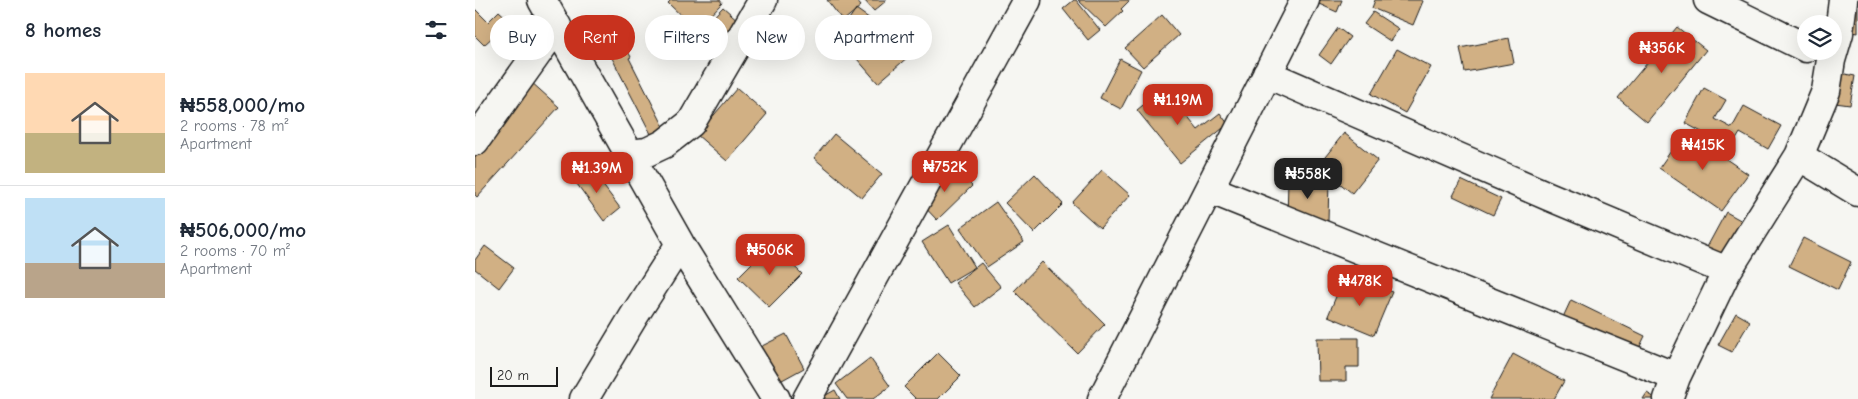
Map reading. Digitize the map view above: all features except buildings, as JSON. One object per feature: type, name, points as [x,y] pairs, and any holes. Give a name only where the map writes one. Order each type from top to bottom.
[{"type":"street","points":[[542,0],[680,244],[776,399]]},
{"type":"street","points":[[629,154],[647,152],[665,144],[691,123],[763,0]]},
{"type":"street","points":[[807,399],[1027,0]]},
{"type":"street","points":[[1102,399],[1305,0]]},
{"type":"street","points":[[1707,0],[1797,44]]},
{"type":"street","points":[[1843,0],[1848,35]]},
{"type":"street","points":[[475,141],[557,26]]},
{"type":"street","points":[[1209,190],[1672,388],[1727,271],[1799,156],[1826,91],[1822,60]]},
{"type":"street","points":[[1267,74],[1548,196],[1727,271]]},
{"type":"street","points":[[1799,156],[1858,192]]},
{"type":"street","points":[[584,399],[680,244]]}]
